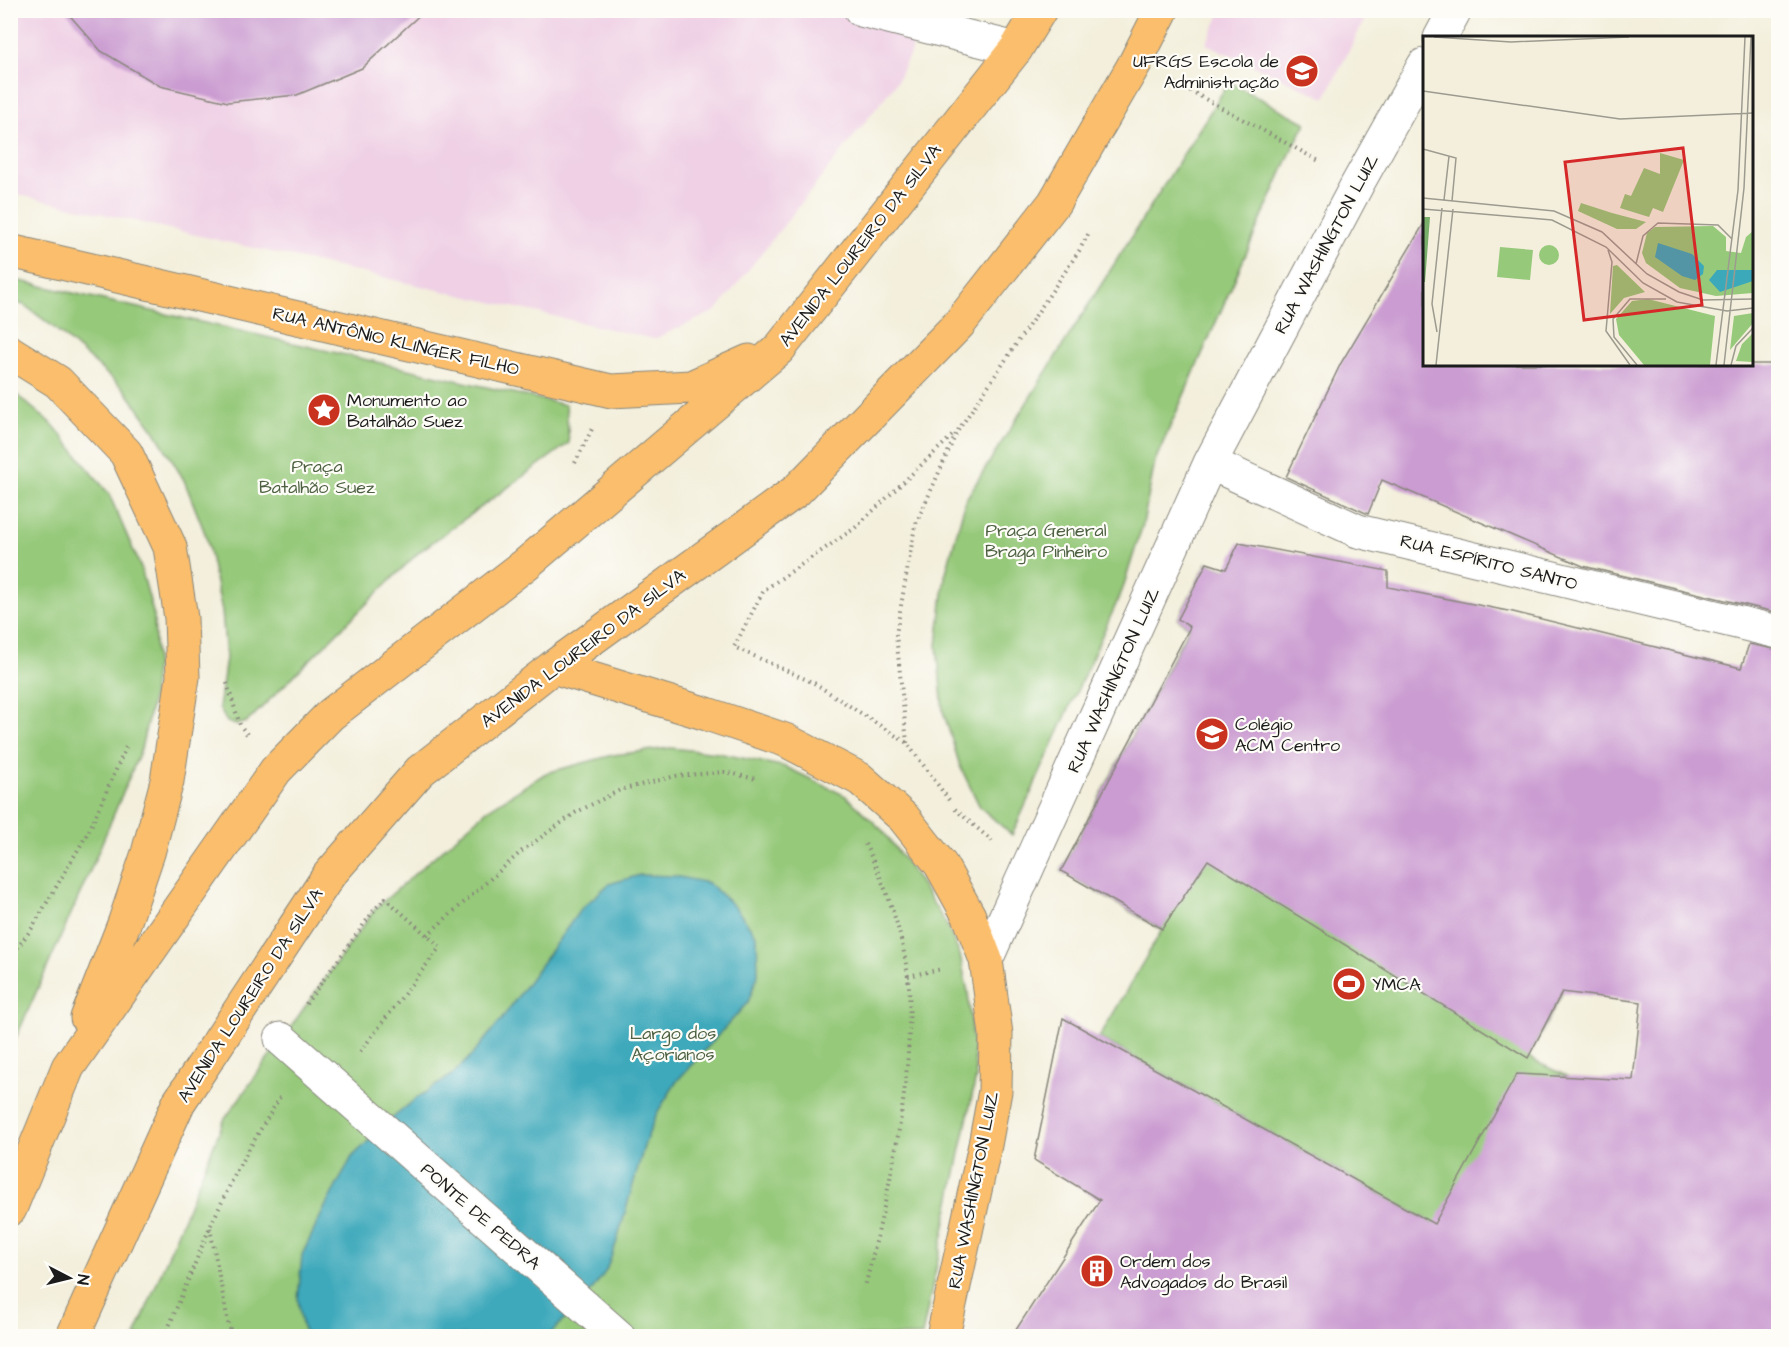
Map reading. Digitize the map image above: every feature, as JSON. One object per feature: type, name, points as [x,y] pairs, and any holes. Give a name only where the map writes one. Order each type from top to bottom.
[{"type":"main road","name":"AVENIDA LOUREIRO DA SILVA","points":[[10,1209],[68,1067],[276,770],[330,715],[526,564],[779,349],[1016,49],[1040,10]]},
{"type":"main road","name":"AVENIDA LOUREIRO DA SILVA","points":[[73,1336],[179,1102],[329,875],[420,771],[553,666],[796,492],[959,324],[1054,203],[1135,63],[1162,10]]},
{"type":"main road","name":"RUA ANTÔNIO KLINGER FILHO","points":[[10,251],[610,390],[691,387],[779,349]]},
{"type":"main road","points":[[10,352],[57,382],[126,453],[170,547],[181,618],[183,677],[167,781],[148,853],[124,924],[68,1067]]},
{"type":"main road","points":[[553,666],[785,740],[860,779],[904,818],[941,865],[969,916],[987,960]]},
{"type":"main road","name":"RUA WASHINGTON LUIZ","points":[[943,1336],[995,1090],[996,1034],[987,960]]},
{"type":"street","points":[[861,10],[1016,49]]},
{"type":"street","points":[[1441,36],[1455,10]]},
{"type":"street","name":"RUA WASHINGTON LUIZ","points":[[987,960],[1210,463],[1358,183],[1423,69]]},
{"type":"street","name":"RUA ESPÍRITO SANTO","points":[[1210,463],[1358,531],[1779,632]]},
{"type":"street","name":"PONTE DE PEDRA","points":[[281,1039],[618,1336]]},
{"type":"path","points":[[1168,92],[1173,82],[1358,183]]},
{"type":"path","points":[[908,743],[896,634],[915,526],[957,432],[1078,251],[1095,221]]},
{"type":"path","points":[[734,647],[764,590],[855,528],[957,432]]},
{"type":"path","points":[[183,677],[226,680],[240,725],[276,770]]},
{"type":"path","points":[[10,958],[32,927],[89,831],[130,738]]},
{"type":"path","points":[[427,935],[522,851],[575,813],[620,790],[676,776],[725,772],[766,781]]},
{"type":"path","points":[[863,841],[891,900],[908,976],[909,1002],[909,1035],[903,1108],[889,1188],[865,1287]]},
{"type":"path","points":[[281,1039],[385,898],[440,947],[339,1091]]},
{"type":"path","points":[[165,1336],[210,1227],[240,1164],[286,1088]]},
{"type":"path","points":[[210,1227],[229,1327],[234,1336]]},
{"type":"shaded area","name":"UFRGS Escola de Administração","points":[[1222,10],[1369,11],[1325,98],[1206,44]]},
{"type":"shaded area","points":[[11,11],[930,11],[896,83],[716,311],[654,339],[11,193]]},
{"type":"green space","name":"Praça General Braga Pinheiro","points":[[1229,82],[1306,123],[1293,147],[1155,461],[1143,524],[1122,591],[1012,835],[980,807],[960,766],[943,711],[937,646],[945,576],[966,499]]},
{"type":"green space","name":"Praça Batalhão Suez","points":[[11,279],[566,405],[569,443],[419,552],[247,722],[236,725],[227,722],[219,708],[226,658],[222,611],[206,536],[184,480],[155,432],[125,390],[52,326],[24,305],[11,301]]},
{"type":"green space","points":[[11,390],[54,426],[109,494],[141,568],[154,616],[156,661],[151,706],[141,749],[94,862],[11,1049]]},
{"type":"green space","name":"YMCA","points":[[1207,563],[1295,592],[1618,887],[1528,1058],[1568,1077],[1723,1208],[1657,1336],[1636,1336],[1099,1038],[1162,930],[1061,871],[1189,627],[1178,619]]},
{"type":"green space","name":"Largo dos Açorianos","points":[[670,748],[718,753],[786,767],[846,796],[883,831],[915,875],[945,922],[960,955],[968,992],[976,1077],[922,1336],[135,1336],[224,1120],[375,909],[487,810],[546,773],[613,755]]},
{"type":"water","points":[[640,875],[674,876],[708,883],[734,906],[757,936],[758,975],[748,1002],[677,1081],[657,1113],[645,1143],[606,1271],[586,1298],[548,1336],[307,1336],[302,1325],[298,1300],[302,1255],[352,1157],[388,1122],[414,1100],[452,1075],[472,1055],[501,1020],[580,910],[609,884]]},
{"type":"building","points":[[65,10],[425,10],[362,68],[297,95],[228,102],[160,86],[101,51]]},
{"type":"building","points":[[1423,225],[1423,366],[1753,366],[1753,364],[1779,364],[1779,613],[1583,566],[1382,480],[1368,514],[1286,477],[1341,363]]},
{"type":"building","points":[[1239,543],[1388,571],[1388,587],[1513,612],[1741,668],[1749,644],[1779,650],[1779,1336],[1012,1336],[1100,1200],[1034,1160],[1063,1018],[1434,1224],[1517,1074],[1633,1080],[1641,1002],[1562,992],[1528,1058],[1208,860],[1162,929],[1061,871],[1190,627],[1178,619],[1207,563],[1226,569]]},
{"type":"place","name":"UFRGS Escola de Administração","points":[[1302,71]]},
{"type":"place","name":"Monumento ao Batalhão Suez","points":[[324,410]]},
{"type":"place","name":"Colégio ACM Centro","points":[[1212,734]]},
{"type":"place","name":"YMCA","points":[[1349,984]]},
{"type":"place","name":"Ordem dos Advogados do Brasil","points":[[1097,1271]]}]
